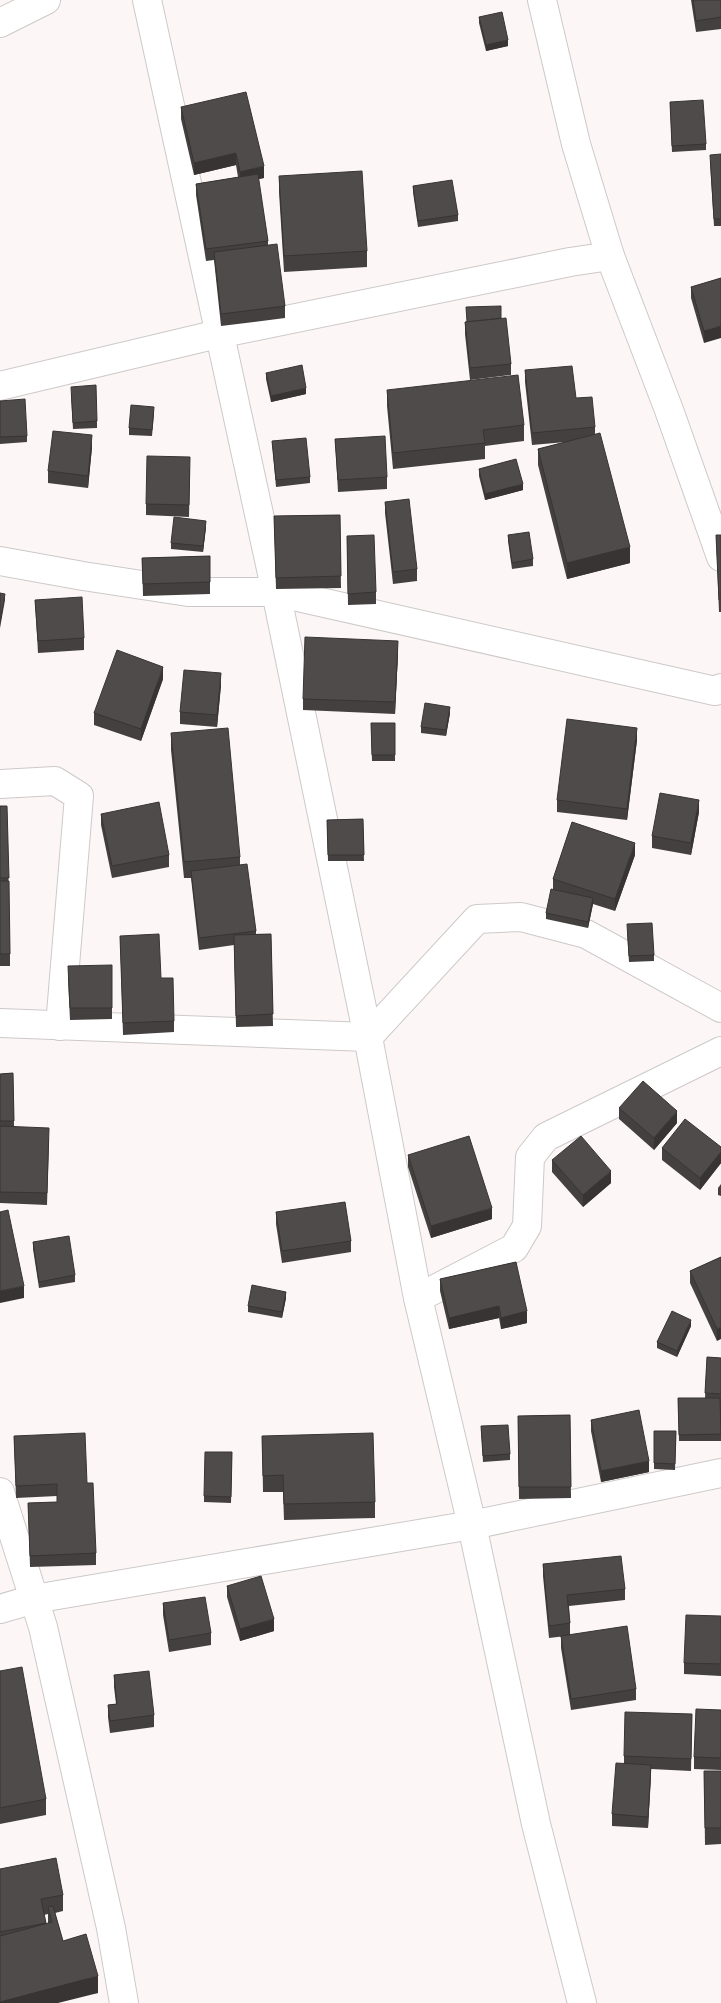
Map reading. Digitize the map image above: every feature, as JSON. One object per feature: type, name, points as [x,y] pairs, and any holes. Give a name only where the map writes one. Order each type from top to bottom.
[{"type":"street","points":[[0,23],[46,0]]},
{"type":"street","points":[[147,0],[218,334],[276,592],[368,1037],[418,1298],[472,1525],[536,1824],[582,2003]]},
{"type":"street","points":[[542,0],[576,144],[610,256],[669,410],[721,557]]},
{"type":"street","points":[[0,386],[218,334],[570,262],[610,256]]},
{"type":"street","points":[[0,561],[188,592],[276,592],[715,691],[721,688]]},
{"type":"street","points":[[0,784],[55,781],[79,796],[60,1026]]},
{"type":"street","points":[[0,1023],[368,1037],[477,919],[521,917],[586,934],[721,1008]]},
{"type":"street","points":[[418,1298],[514,1248],[527,1226],[530,1157],[546,1137],[721,1051]]},
{"type":"street","points":[[0,1609],[34,1599],[472,1525],[721,1473]]},
{"type":"street","points":[[0,1492],[43,1627],[109,1918],[124,2003]]},
{"type":"building","points":[[693,0],[721,0],[721,17],[696,21]]},
{"type":"building","points":[[502,12],[508,40],[486,45],[479,17]]},
{"type":"building","points":[[246,92],[264,166],[240,172],[236,153],[194,163],[181,107]]},
{"type":"building","points":[[703,100],[706,144],[672,146],[670,102]]},
{"type":"building","points":[[721,154],[721,219],[714,219],[710,155]]},
{"type":"building","points":[[362,171],[367,251],[284,256],[279,176]]},
{"type":"building","points":[[258,174],[268,241],[206,249],[196,184]]},
{"type":"building","points":[[452,180],[458,215],[418,221],[413,186]]},
{"type":"building","points":[[277,244],[285,306],[221,314],[214,252]]},
{"type":"building","points":[[721,278],[721,326],[704,331],[691,287]]},
{"type":"building","points":[[501,306],[501,318],[467,322],[466,307]]},
{"type":"building","points":[[506,318],[511,364],[470,368],[465,322]]},
{"type":"building","points":[[302,365],[306,388],[271,396],[266,373]]},
{"type":"building","points":[[572,366],[576,398],[592,397],[595,427],[532,433],[525,370]]},
{"type":"building","points":[[518,375],[524,425],[483,430],[485,443],[393,453],[387,390]]},
{"type":"building","points":[[96,385],[97,421],[73,423],[71,387]]},
{"type":"building","points":[[25,399],[27,436],[0,437],[0,401]]},
{"type":"building","points":[[131,405],[154,407],[152,430],[129,428]]},
{"type":"building","points":[[53,431],[92,435],[88,476],[48,471]]},
{"type":"building","points":[[600,433],[630,547],[567,563],[538,449]]},
{"type":"building","points":[[385,436],[387,477],[338,480],[335,439]]},
{"type":"building","points":[[306,438],[310,477],[276,480],[272,441]]},
{"type":"building","points":[[147,456],[190,457],[189,505],[146,504]]},
{"type":"building","points":[[516,459],[523,484],[485,494],[479,469]]},
{"type":"building","points":[[409,499],[417,569],[393,572],[385,502]]},
{"type":"building","points":[[340,515],[341,576],[276,578],[274,516]]},
{"type":"building","points":[[174,517],[206,521],[203,546],[171,543]]},
{"type":"building","points":[[529,532],[533,559],[512,563],[508,535]]},
{"type":"building","points":[[374,535],[376,592],[348,594],[347,536]]},
{"type":"building","points":[[716,535],[721,535],[721,600],[719,600]]},
{"type":"building","points":[[210,556],[210,582],[143,584],[142,558]]},
{"type":"building","points":[[0,593],[5,594],[0,622]]},
{"type":"building","points":[[82,597],[84,638],[38,641],[35,600]]},
{"type":"building","points":[[305,637],[398,641],[395,702],[303,699]]},
{"type":"building","points":[[117,650],[163,667],[141,729],[94,713]]},
{"type":"building","points":[[184,670],[221,673],[217,715],[180,712]]},
{"type":"building","points":[[425,703],[450,707],[446,730],[421,727]]},
{"type":"building","points":[[567,719],[637,728],[627,809],[557,800]]},
{"type":"building","points":[[371,723],[395,723],[395,755],[372,755]]},
{"type":"building","points":[[228,728],[240,857],[184,862],[171,733]]},
{"type":"building","points":[[660,793],[699,800],[691,843],[652,836]]},
{"type":"building","points":[[159,802],[169,855],[112,866],[101,814]]},
{"type":"building","points":[[0,806],[7,806],[9,878],[0,878]]},
{"type":"building","points":[[363,819],[364,855],[328,855],[327,820]]},
{"type":"building","points":[[572,822],[635,843],[615,899],[553,879]]},
{"type":"building","points":[[247,864],[256,931],[199,938],[191,871]]},
{"type":"building","points":[[0,881],[9,881],[10,954],[0,954]]},
{"type":"building","points":[[551,889],[593,898],[588,922],[546,913]]},
{"type":"building","points":[[652,923],[654,955],[629,956],[627,924]]},
{"type":"building","points":[[159,934],[161,978],[173,978],[174,1021],[123,1023],[120,936]]},
{"type":"building","points":[[271,934],[273,1014],[236,1016],[234,935]]},
{"type":"building","points":[[112,965],[112,1008],[70,1008],[68,966]]},
{"type":"building","points":[[13,1073],[14,1121],[0,1121],[0,1074]]},
{"type":"building","points":[[643,1081],[677,1111],[654,1138],[619,1108]]},
{"type":"building","points":[[685,1119],[721,1147],[721,1152],[700,1178],[662,1148]]},
{"type":"building","points":[[0,1126],[49,1128],[47,1193],[0,1192]]},
{"type":"building","points":[[469,1136],[492,1208],[431,1226],[408,1155]]},
{"type":"building","points":[[581,1136],[611,1171],[583,1195],[552,1160]]},
{"type":"building","points":[[345,1202],[351,1241],[282,1251],[276,1212]]},
{"type":"building","points":[[8,1210],[24,1286],[0,1291],[0,1212]]},
{"type":"building","points":[[69,1236],[75,1275],[39,1282],[33,1242]]},
{"type":"building","points":[[721,1257],[721,1327],[717,1329],[690,1271]]},
{"type":"building","points":[[516,1262],[527,1311],[501,1318],[499,1306],[449,1318],[440,1279]]},
{"type":"building","points":[[252,1285],[286,1292],[282,1312],[248,1306]]},
{"type":"building","points":[[672,1311],[691,1320],[677,1351],[657,1342]]},
{"type":"building","points":[[707,1357],[721,1358],[721,1394],[705,1393]]},
{"type":"building","points":[[678,1398],[720,1398],[721,1434],[679,1435]]},
{"type":"building","points":[[639,1410],[649,1461],[601,1471],[591,1420]]},
{"type":"building","points":[[570,1415],[571,1487],[519,1487],[518,1416]]},
{"type":"building","points":[[508,1425],[510,1454],[483,1456],[481,1426]]},
{"type":"building","points":[[654,1431],[676,1431],[675,1464],[654,1463]]},
{"type":"building","points":[[85,1433],[87,1483],[93,1483],[96,1553],[30,1556],[28,1503],[57,1502],[57,1484],[16,1486],[14,1436]]},
{"type":"building","points":[[373,1433],[375,1502],[284,1504],[283,1475],[263,1476],[262,1436]]},
{"type":"building","points":[[205,1452],[232,1452],[231,1497],[204,1496]]},
{"type":"building","points":[[621,1556],[625,1589],[567,1595],[570,1623],[549,1626],[543,1564]]},
{"type":"building","points":[[261,1576],[274,1619],[240,1629],[227,1586]]},
{"type":"building","points":[[205,1597],[211,1633],[169,1640],[163,1603]]},
{"type":"building","points":[[686,1615],[721,1616],[721,1664],[684,1663]]},
{"type":"building","points":[[627,1626],[636,1689],[571,1699],[561,1636]]},
{"type":"building","points":[[22,1667],[46,1799],[0,1808],[0,1671]]},
{"type":"building","points":[[149,1671],[154,1715],[110,1721],[108,1705],[117,1704],[114,1675]]},
{"type":"building","points":[[696,1709],[721,1710],[721,1758],[694,1757]]},
{"type":"building","points":[[625,1712],[692,1714],[691,1759],[624,1756]]},
{"type":"building","points":[[616,1763],[651,1765],[648,1817],[612,1814]]},
{"type":"building","points":[[704,1771],[721,1771],[721,1828],[705,1828]]},
{"type":"building","points":[[56,1858],[63,1895],[41,1899],[46,1923],[0,1932],[0,1869]]},
{"type":"building","points":[[53,1906],[63,1941],[86,1934],[98,1976],[0,2002],[0,1936],[52,1922],[48,1907]]}]
